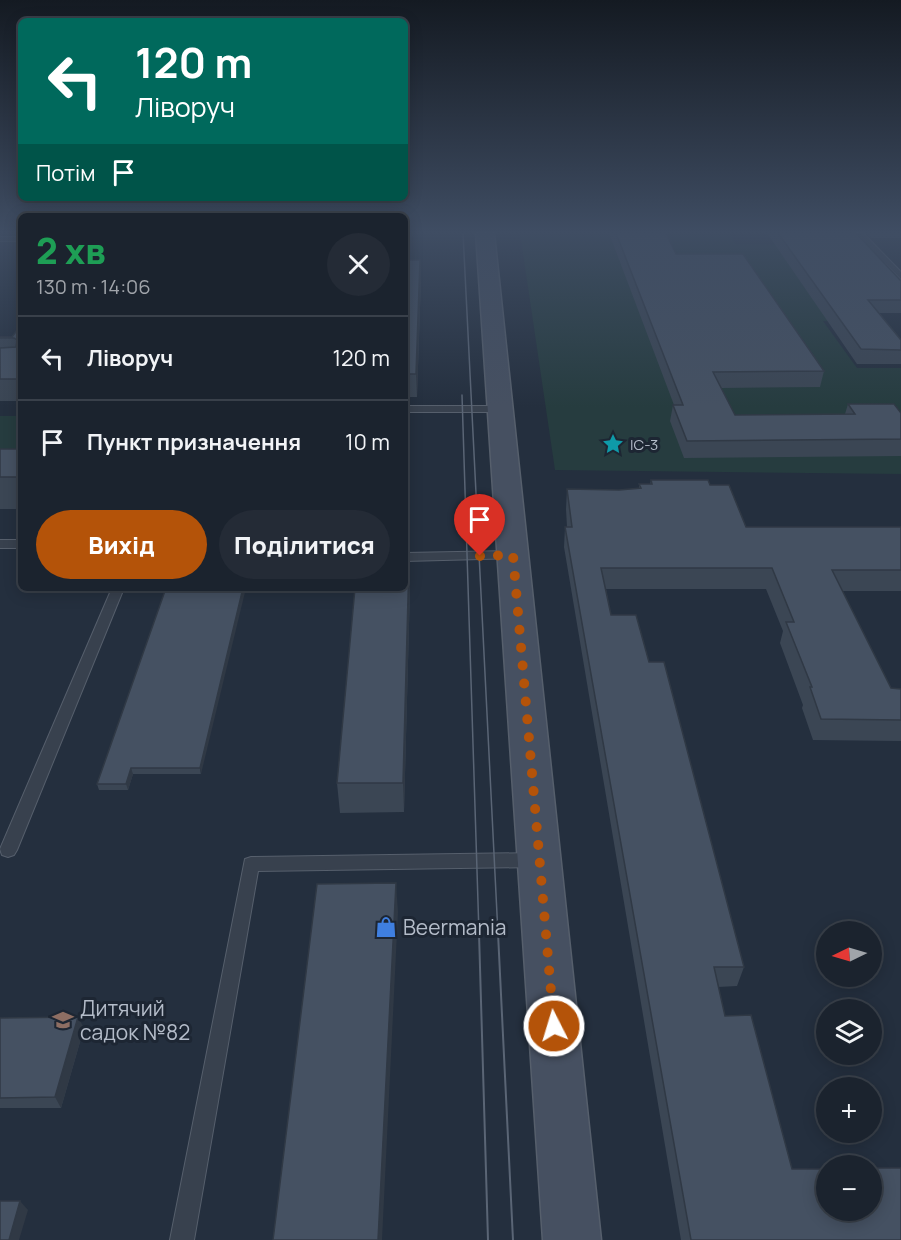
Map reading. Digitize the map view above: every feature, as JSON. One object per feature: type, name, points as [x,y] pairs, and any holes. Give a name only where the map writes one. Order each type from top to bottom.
[{"type":"main road","points":[[490,291],[572,1240]]},
{"type":"lane","points":[[408,409],[499,409]]},
{"type":"lane","points":[[0,544],[18,544]]},
{"type":"lane","points":[[408,557],[513,555]]},
{"type":"lane","points":[[8,850],[117,591]]},
{"type":"lane","points":[[182,1240],[251,864],[540,860]]},
{"type":"green space","points":[[529,291],[836,291],[857,320],[823,321],[857,368],[901,368],[901,474],[555,470]]},
{"type":"green space","points":[[0,416],[18,416],[18,454],[0,454]]},
{"type":"building","points":[[408,291],[419,291],[416,374],[408,374]]},
{"type":"building","points":[[639,291],[769,291],[824,371],[713,372],[735,415],[855,414],[848,404],[894,404],[901,413],[901,439],[687,441],[673,405],[683,405]]},
{"type":"building","points":[[819,291],[901,291],[901,300],[868,300],[901,340],[901,350],[861,349]]},
{"type":"building","points":[[18,329],[18,379],[0,379],[0,348],[16,347],[17,340],[0,337],[12,337]]},
{"type":"building","points":[[0,449],[18,449],[18,477],[0,477]]},
{"type":"building","points":[[651,480],[708,480],[710,485],[729,485],[746,527],[901,527],[901,570],[832,570],[891,688],[901,689],[901,720],[821,719],[810,687],[812,687],[786,622],[794,622],[772,568],[601,568],[611,615],[636,615],[649,662],[664,662],[744,967],[714,967],[725,1016],[751,1015],[792,1169],[816,1169],[816,1221],[882,1221],[882,1168],[901,1168],[901,1240],[691,1240],[565,527],[572,527],[567,489],[619,490],[641,488],[639,484],[652,484]]},
{"type":"building","points":[[409,561],[403,783],[337,783],[355,591],[408,591]]},
{"type":"building","points":[[165,591],[242,591],[200,768],[131,768],[126,784],[97,784]]},
{"type":"building","points":[[396,883],[378,1240],[273,1240],[317,884]]},
{"type":"building","points":[[78,1017],[55,1097],[0,1098],[0,1018]]},
{"type":"building","points":[[0,1201],[20,1201],[9,1240],[0,1240]]},
{"type":"tram line","points":[[466,291],[498,934]]},
{"type":"tram line","points":[[462,395],[479,934]]},
{"type":"tram line","points":[[479,933],[488,1240]]},
{"type":"tram line","points":[[498,933],[513,1240]]},
{"type":"place","name":"ІС-3","points":[[613,444]]},
{"type":"place","name":"Beermania","points":[[386,927]]},
{"type":"place","name":"Дитячий садок №82","points":[[63,1020]]},
{"type":"route","points":[[480,556],[513,555],[554,1026]]}]
